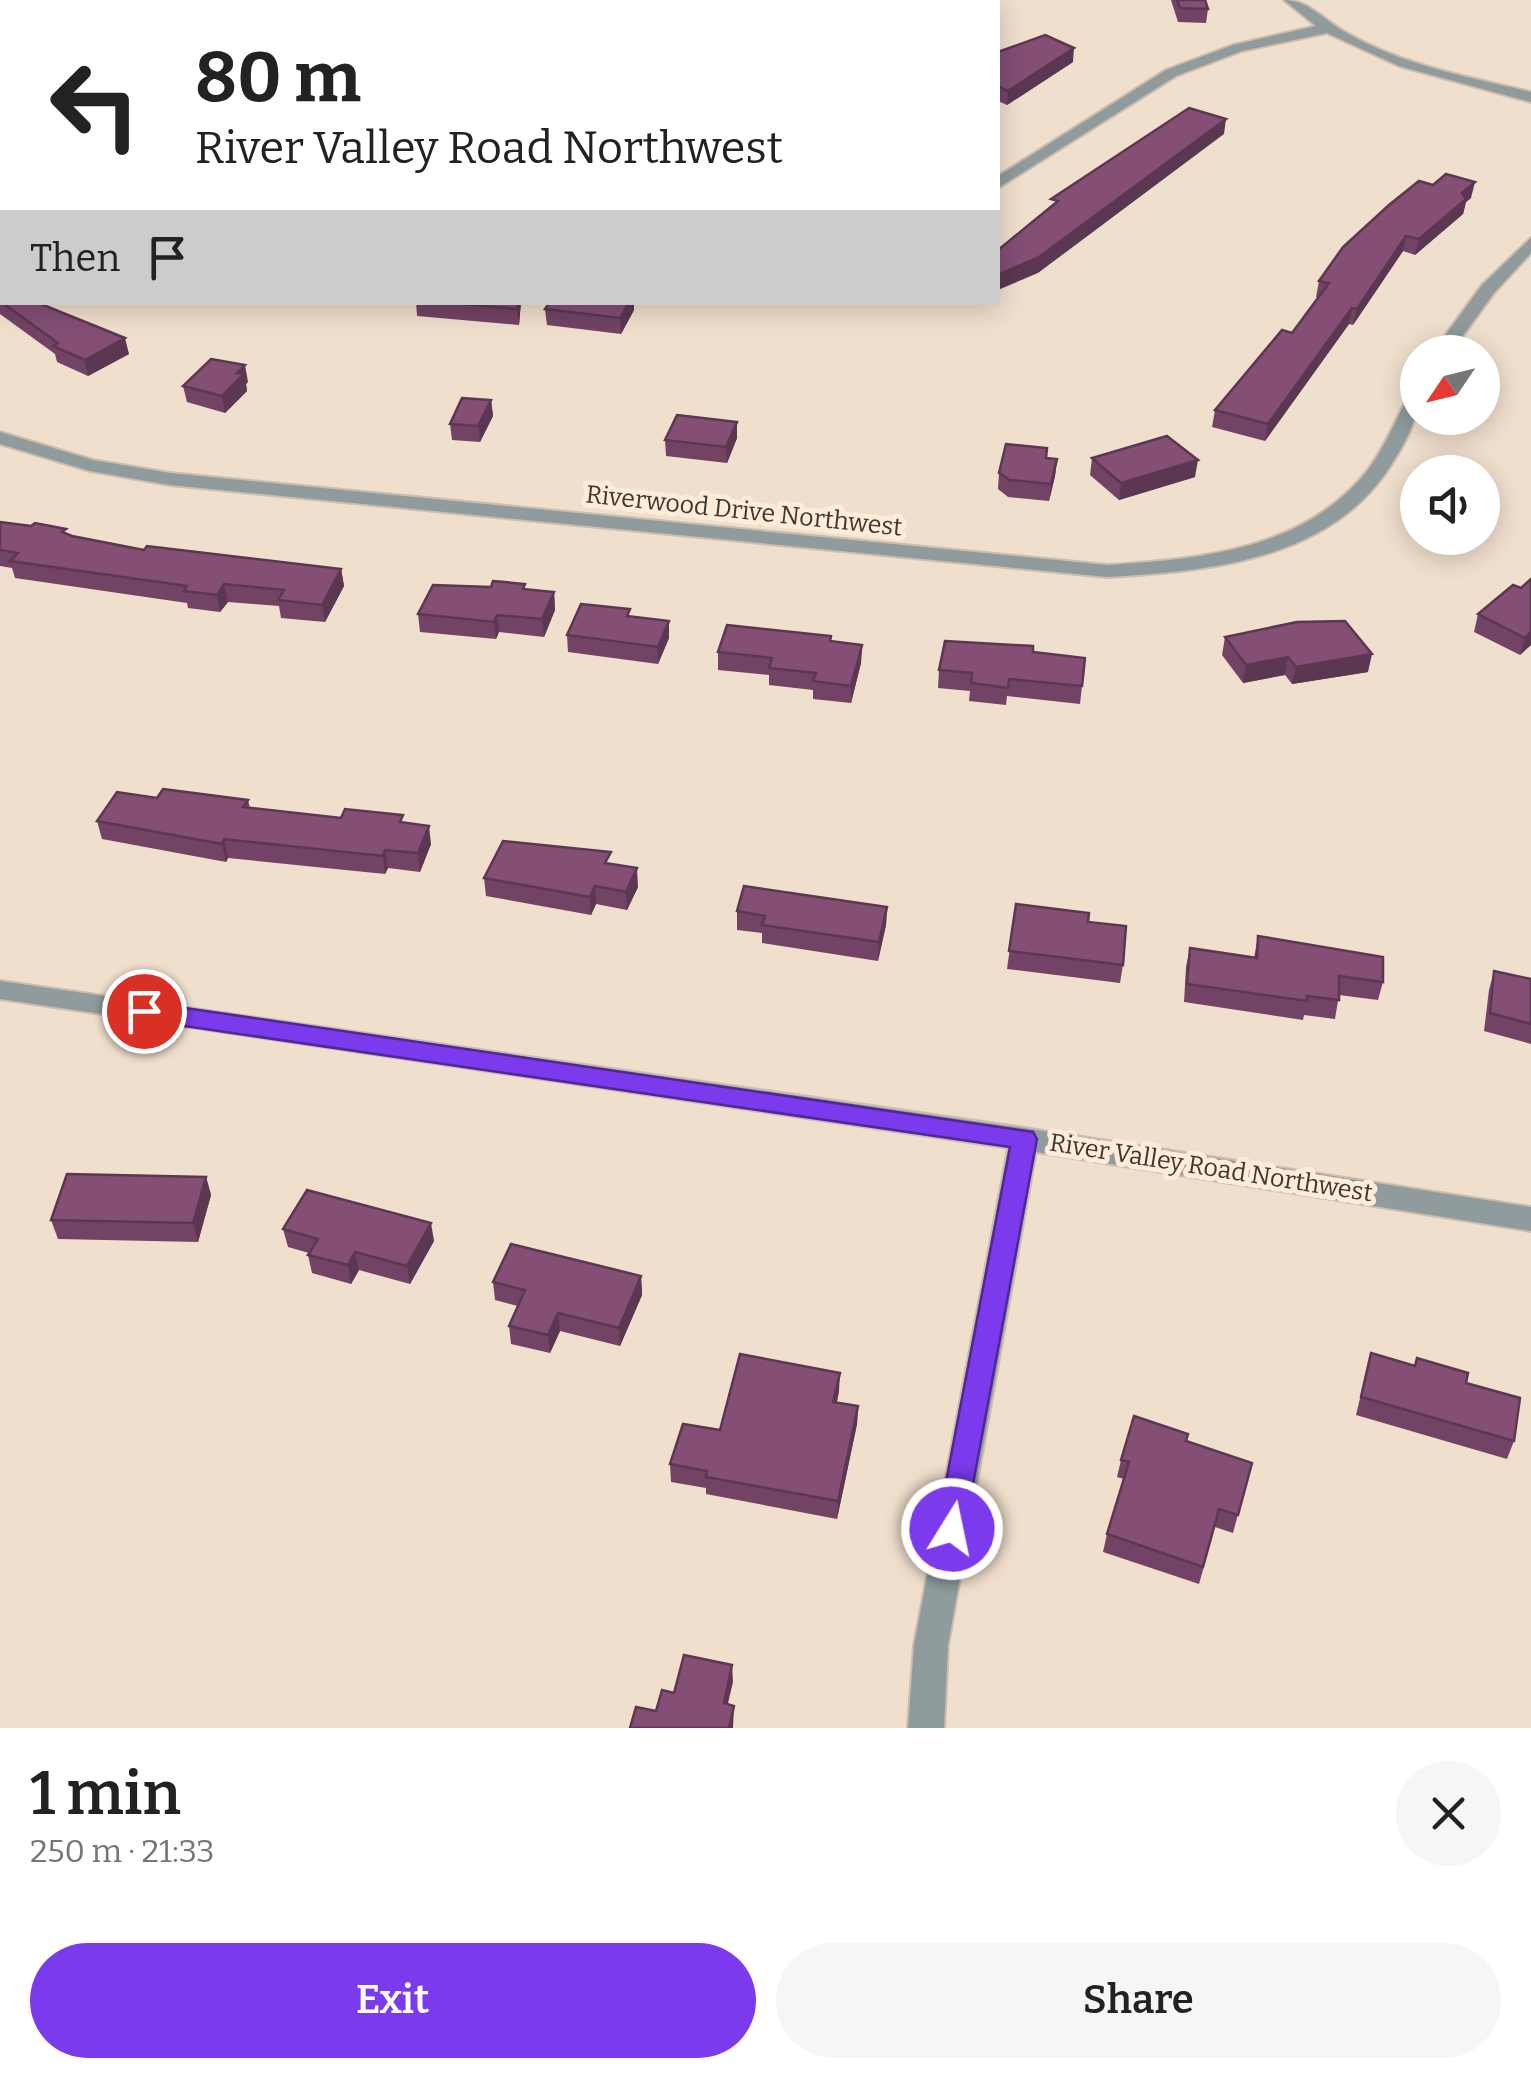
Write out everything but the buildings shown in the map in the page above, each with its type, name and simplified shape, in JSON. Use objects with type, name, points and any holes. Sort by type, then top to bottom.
[{"type":"street","points":[[1290,0],[1329,28],[1404,62],[1531,97]]},
{"type":"street","points":[[1000,182],[1172,73],[1238,48],[1329,28]]},
{"type":"street","points":[[1454,335],[1488,289],[1531,243]]},
{"type":"street","name":"Riverwood Drive Northwest","points":[[0,438],[90,465],[170,479],[640,529],[1107,571],[1221,560],[1308,530],[1352,501],[1375,475],[1400,430]]},
{"type":"street","name":"River Valley Road Northwest","points":[[0,990],[1024,1139],[1531,1218]]},
{"type":"street","points":[[926,1728],[931,1645],[1024,1139]]},
{"type":"route","points":[[144,1011],[1024,1139],[952,1529]]}]
